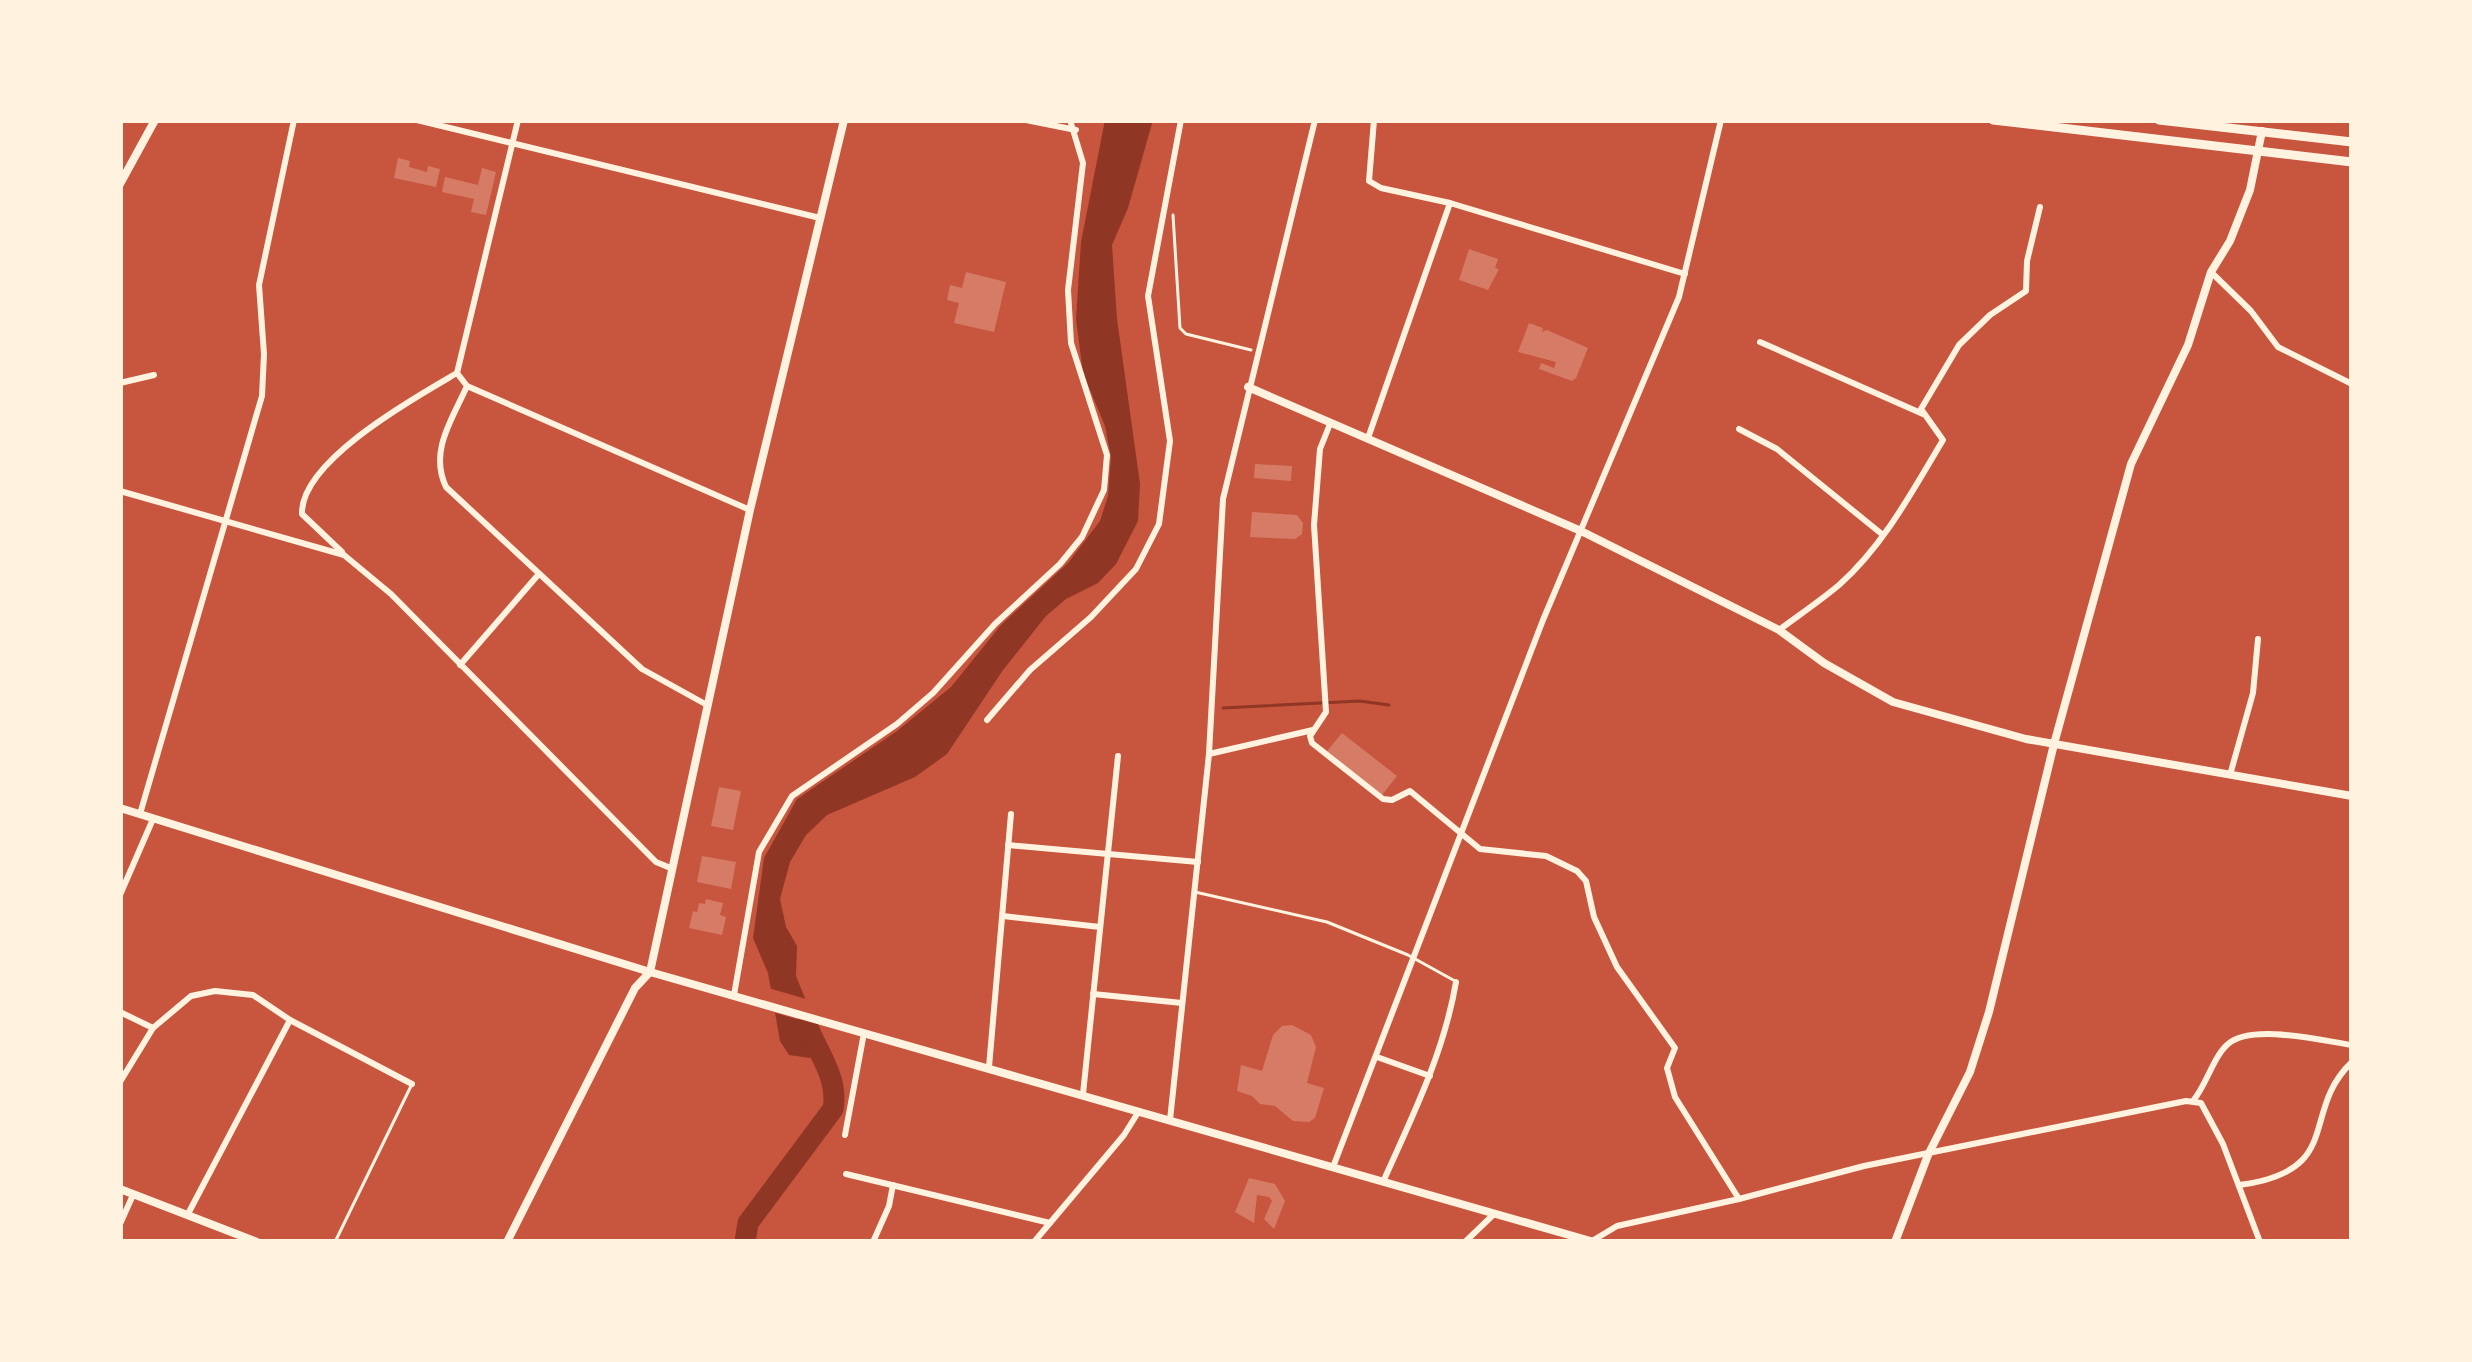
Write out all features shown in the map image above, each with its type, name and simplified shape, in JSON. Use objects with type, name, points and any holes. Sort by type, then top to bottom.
[{"type":"main road","points":[[1993,120],[2352,162]]},
{"type":"main road","points":[[2159,120],[2352,142]]},
{"type":"street","points":[[121,178],[155,120]]},
{"type":"street","points":[[140,814],[262,396],[259,285],[294,120]]},
{"type":"street","points":[[417,120],[820,218]]},
{"type":"street","points":[[518,120],[457,374],[375,422],[316,478],[302,514],[391,594],[656,862],[673,869]]},
{"type":"street","points":[[506,1242],[635,988],[650,972],[750,509],[844,120]]},
{"type":"street","points":[[730,994],[759,852],[792,796],[897,724],[933,693],[995,624],[1060,564],[1094,517],[1104,490],[1107,455],[1071,343],[1068,290],[1084,163],[1076,130],[1066,122],[1026,120]]},
{"type":"street","points":[[987,719],[1030,670],[1091,617],[1136,568],[1159,524],[1170,441],[1148,296],[1181,120]]},
{"type":"street","points":[[1170,1120],[1209,754],[1223,499],[1315,120]]},
{"type":"street","points":[[1374,120],[1367,176],[1381,188],[1450,202],[1685,274]]},
{"type":"street","points":[[1333,1167],[1581,530],[1655,357],[1685,274],[1720,120]]},
{"type":"street","points":[[1895,1242],[1928,1155],[1976,1057],[2006,954],[2054,744],[2131,464],[2198,321],[2211,272],[2230,241],[2263,131]]},
{"type":"street","points":[[1367,440],[1450,202]]},
{"type":"street","points":[[1779,630],[1840,584],[1883,535],[1943,440],[1922,409],[1959,345],[1990,315],[2026,291],[2027,262],[2040,207]]},
{"type":"street","points":[[2211,272],[2251,311],[2278,347],[2352,384]]},
{"type":"street","points":[[1760,342],[1926,415]]},
{"type":"street","points":[[457,374],[467,386],[750,509]]},
{"type":"street","points":[[120,382],[154,375]]},
{"type":"street","points":[[467,386],[439,452],[437,469],[446,487],[642,669],[707,706]]},
{"type":"street","points":[[1248,387],[1581,530],[1779,630],[1824,663],[1892,702],[2054,744],[2352,796]]},
{"type":"street","points":[[1330,424],[1320,449],[1313,525],[1326,712],[1313,730],[1312,743],[1383,799],[1392,800],[1409,791],[1460,835],[1493,853],[1557,859],[1586,881],[1594,917],[1617,967],[1676,1048],[1667,1068],[1676,1097],[1739,1199]]},
{"type":"street","points":[[1739,429],[1778,449],[1883,535]]},
{"type":"street","points":[[120,491],[344,555]]},
{"type":"street","points":[[460,665],[538,575]]},
{"type":"street","points":[[2230,775],[2253,693],[2258,639]]},
{"type":"street","points":[[1209,754],[1313,730]]},
{"type":"street","points":[[1083,1094],[1118,756]]},
{"type":"street","points":[[120,808],[650,972],[1576,1240],[1593,1242],[1617,1226],[1864,1166],[2193,1102],[2201,1103],[2212,1123],[2260,1242]]},
{"type":"street","points":[[989,1067],[1011,814]]},
{"type":"street","points":[[120,895],[153,819]]},
{"type":"street","points":[[1008,845],[1198,862]]},
{"type":"street","points":[[1002,916],[1100,927]]},
{"type":"street","points":[[1383,1182],[1430,1076],[1451,1014],[1456,982]]},
{"type":"street","points":[[120,1082],[153,1028],[179,1002],[215,991],[254,995],[290,1020],[412,1084]]},
{"type":"street","points":[[1093,994],[1182,1003]]},
{"type":"street","points":[[120,1012],[153,1028]]},
{"type":"street","points":[[189,1213],[290,1020]]},
{"type":"street","points":[[845,1135],[862,1032]]},
{"type":"street","points":[[2193,1102],[2225,1046],[2234,1039],[2263,1034],[2352,1045]]},
{"type":"street","points":[[1376,1057],[1430,1076]]},
{"type":"street","points":[[2238,1186],[2272,1180],[2304,1160],[2320,1131],[2335,1084],[2352,1061]]},
{"type":"street","points":[[1034,1242],[1139,1111]]},
{"type":"street","points":[[845,1174],[1050,1223]]},
{"type":"street","points":[[873,1242],[889,1206],[892,1185]]},
{"type":"street","points":[[120,1189],[257,1242]]},
{"type":"street","points":[[120,1224],[134,1194]]},
{"type":"street","points":[[1465,1242],[1494,1214]]},
{"type":"lane","points":[[1195,892],[1327,922],[1413,958],[1456,982]]},
{"type":"lane","points":[[334,1242],[412,1084]]},
{"type":"path","points":[[1173,197],[1180,328],[1186,334],[1257,351]]},
{"type":"shaded area","points":[[1105,120],[1153,120],[1128,208],[1112,245],[1117,319],[1140,484],[1138,521],[1116,564],[1098,583],[1066,599],[1046,616],[947,754],[915,777],[827,815],[806,835],[790,862],[780,899],[786,927],[797,946],[796,976],[822,1040],[810,1058],[789,1055],[780,1041],[768,973],[753,938],[764,858],[797,799],[897,731],[951,687],[1001,625],[1068,563],[1100,521],[1108,496],[1111,457],[1105,426],[1083,373],[1076,319],[1081,242]]},
{"type":"pier","points":[[765,987],[813,1001],[823,1027],[769,1011]]},
{"type":"building","points":[[398,158],[427,172],[428,166],[440,169],[436,187],[394,178]]},
{"type":"building","points":[[482,168],[496,172],[486,215],[471,212],[474,199],[442,192],[445,177],[478,185]]},
{"type":"building","points":[[1469,249],[1498,259],[1495,268],[1499,269],[1488,290],[1459,280]]},
{"type":"building","points":[[966,272],[1006,282],[994,332],[954,323],[959,303],[947,300],[950,285],[962,288]]},
{"type":"building","points":[[1529,323],[1588,348],[1576,378],[1572,381],[1539,369],[1541,363],[1554,368],[1556,362],[1518,352]]},
{"type":"building","points":[[1255,464],[1292,466],[1291,481],[1254,478]]},
{"type":"building","points":[[1252,512],[1297,515],[1303,523],[1302,534],[1295,539],[1250,537]]},
{"type":"building","points":[[1342,733],[1397,776],[1382,795],[1327,751]]},
{"type":"building","points":[[719,787],[741,791],[733,830],[711,826]]},
{"type":"building","points":[[702,856],[736,862],[731,889],[697,882]]},
{"type":"building","points":[[706,899],[723,903],[722,935],[689,928],[693,911]]},
{"type":"building","points":[[1292,1025],[1311,1035],[1316,1047],[1307,1083],[1324,1088],[1315,1118],[1309,1122],[1293,1121],[1275,1106],[1260,1104],[1237,1091],[1241,1065],[1262,1071],[1273,1035],[1282,1026]]},
{"type":"building","points":[[1249,1178],[1275,1184],[1285,1201],[1274,1229],[1264,1219],[1272,1201],[1269,1197],[1257,1195],[1254,1223],[1235,1212]]},
{"type":"waterway","points":[[1223,708],[1360,701],[1389,705]]},
{"type":"waterway","points":[[745,1242],[748,1223],[833,1109],[830,1077],[807,1025]]}]
